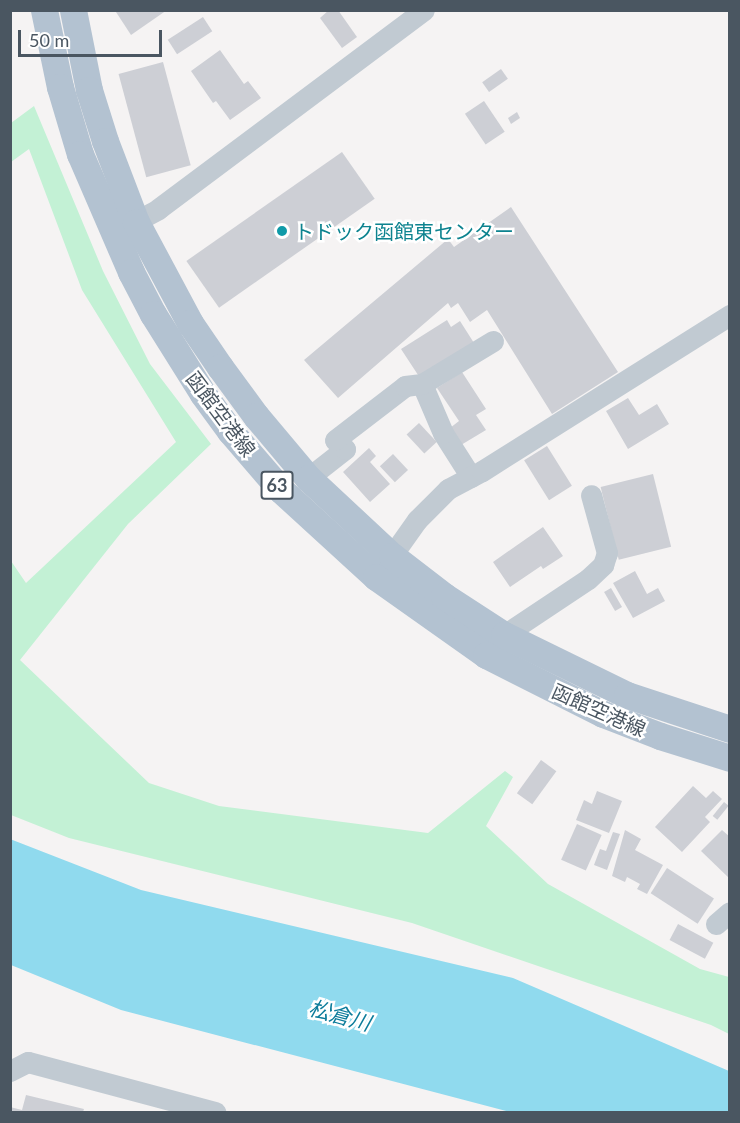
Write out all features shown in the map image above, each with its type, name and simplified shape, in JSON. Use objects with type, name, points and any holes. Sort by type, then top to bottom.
[{"type":"main road","name":"函館空港線","points":[[44,10],[60,87],[73,134],[92,188],[112,234],[153,314],[230,431],[281,490],[376,578],[486,655],[603,714],[660,736],[729,758]]},
{"type":"main road","name":"函館空港線","points":[[73,10],[89,90],[105,141],[136,222],[190,323],[256,416],[309,478],[392,556],[444,596],[504,635],[627,695],[729,729]]},
{"type":"street","points":[[112,234],[168,202],[424,10]]},
{"type":"street","points":[[376,578],[429,507],[448,489],[471,477],[729,315]]},
{"type":"street","points":[[309,478],[345,449],[335,440],[405,386],[422,384],[493,340]]},
{"type":"street","points":[[422,384],[443,433],[471,477]]},
{"type":"street","points":[[486,655],[504,635],[588,579],[603,564],[607,553],[591,495]]},
{"type":"street","points":[[10,1071],[28,1062],[215,1113]]},
{"type":"green space","points":[[34,106],[103,271],[150,364],[211,444],[128,524],[20,660],[149,783],[219,806],[428,833],[505,771],[513,777],[486,826],[548,884],[700,969],[729,977],[729,1034],[711,1025],[412,923],[69,838],[11,815],[11,561],[26,583],[176,442],[82,290],[29,149],[11,162],[11,123]]},
{"type":"water","name":"松倉川","points":[[10,839],[141,890],[513,978],[729,1071],[729,1112],[510,1112],[121,1010],[11,965]]},
{"type":"building","points":[[119,10],[167,10],[131,35],[116,12]]},
{"type":"building","points":[[329,10],[338,10],[357,37],[342,48],[320,18]]},
{"type":"building","points":[[203,17],[212,31],[177,54],[168,40]]},
{"type":"building","points":[[220,50],[244,84],[248,81],[261,98],[230,120],[216,101],[213,103],[191,71]]},
{"type":"building","points":[[163,62],[191,165],[146,177],[119,74]]},
{"type":"building","points":[[501,69],[508,79],[489,92],[482,82]]},
{"type":"building","points":[[484,101],[505,132],[486,145],[465,114]]},
{"type":"building","points":[[517,112],[520,118],[511,124],[508,118]]},
{"type":"building","name":"トドック函館東センター","points":[[342,152],[375,199],[219,308],[186,261]]},
{"type":"building","points":[[511,207],[618,372],[552,414],[487,310],[470,322],[458,303],[451,308],[448,303],[338,398],[304,360],[448,239],[454,247]]},
{"type":"building","points":[[447,320],[451,327],[460,321],[474,343],[420,378],[401,349]]},
{"type":"building","points":[[462,372],[486,409],[476,415],[486,430],[461,445],[450,428],[459,421],[437,388]]},
{"type":"building","points":[[628,398],[639,415],[657,404],[669,424],[628,449],[606,411]]},
{"type":"building","points":[[419,423],[437,442],[424,454],[407,435]]},
{"type":"building","points":[[547,446],[572,486],[549,500],[524,460]]},
{"type":"building","points":[[369,448],[376,456],[370,462],[390,484],[370,502],[343,472]]},
{"type":"building","points":[[393,454],[408,470],[395,482],[380,466]]},
{"type":"building","points":[[653,474],[671,547],[619,560],[601,487]]},
{"type":"building","points":[[543,527],[563,556],[543,569],[541,566],[510,587],[493,562]]},
{"type":"building","points":[[635,571],[647,594],[658,588],[665,601],[633,618],[613,583]]},
{"type":"building","points":[[611,588],[622,607],[615,611],[604,592]]},
{"type":"building","points":[[541,760],[556,771],[532,804],[517,793]]},
{"type":"building","points":[[693,786],[706,798],[713,791],[722,799],[705,817],[710,822],[682,852],[655,827]]},
{"type":"building","points":[[597,791],[622,801],[609,833],[576,820],[584,800],[592,804]]},
{"type":"building","points":[[724,802],[729,806],[717,820],[713,816]]},
{"type":"building","points":[[577,824],[602,835],[586,871],[561,860]]},
{"type":"building","points":[[625,830],[641,839],[635,850],[663,865],[647,894],[637,889],[640,884],[627,877],[625,882],[612,876]]},
{"type":"building","points":[[722,830],[730,837],[730,879],[701,851]]},
{"type":"building","points":[[613,832],[620,834],[607,870],[594,865],[600,849],[606,851]]},
{"type":"building","points":[[667,868],[714,898],[698,924],[651,893]]},
{"type":"building","points":[[678,924],[713,943],[705,959],[670,940]]},
{"type":"building","points":[[26,1095],[84,1109],[83,1112],[10,1112],[10,1107],[22,1110]]},
{"type":"place","name":"トドック函館東センター","points":[[282,231]]}]
